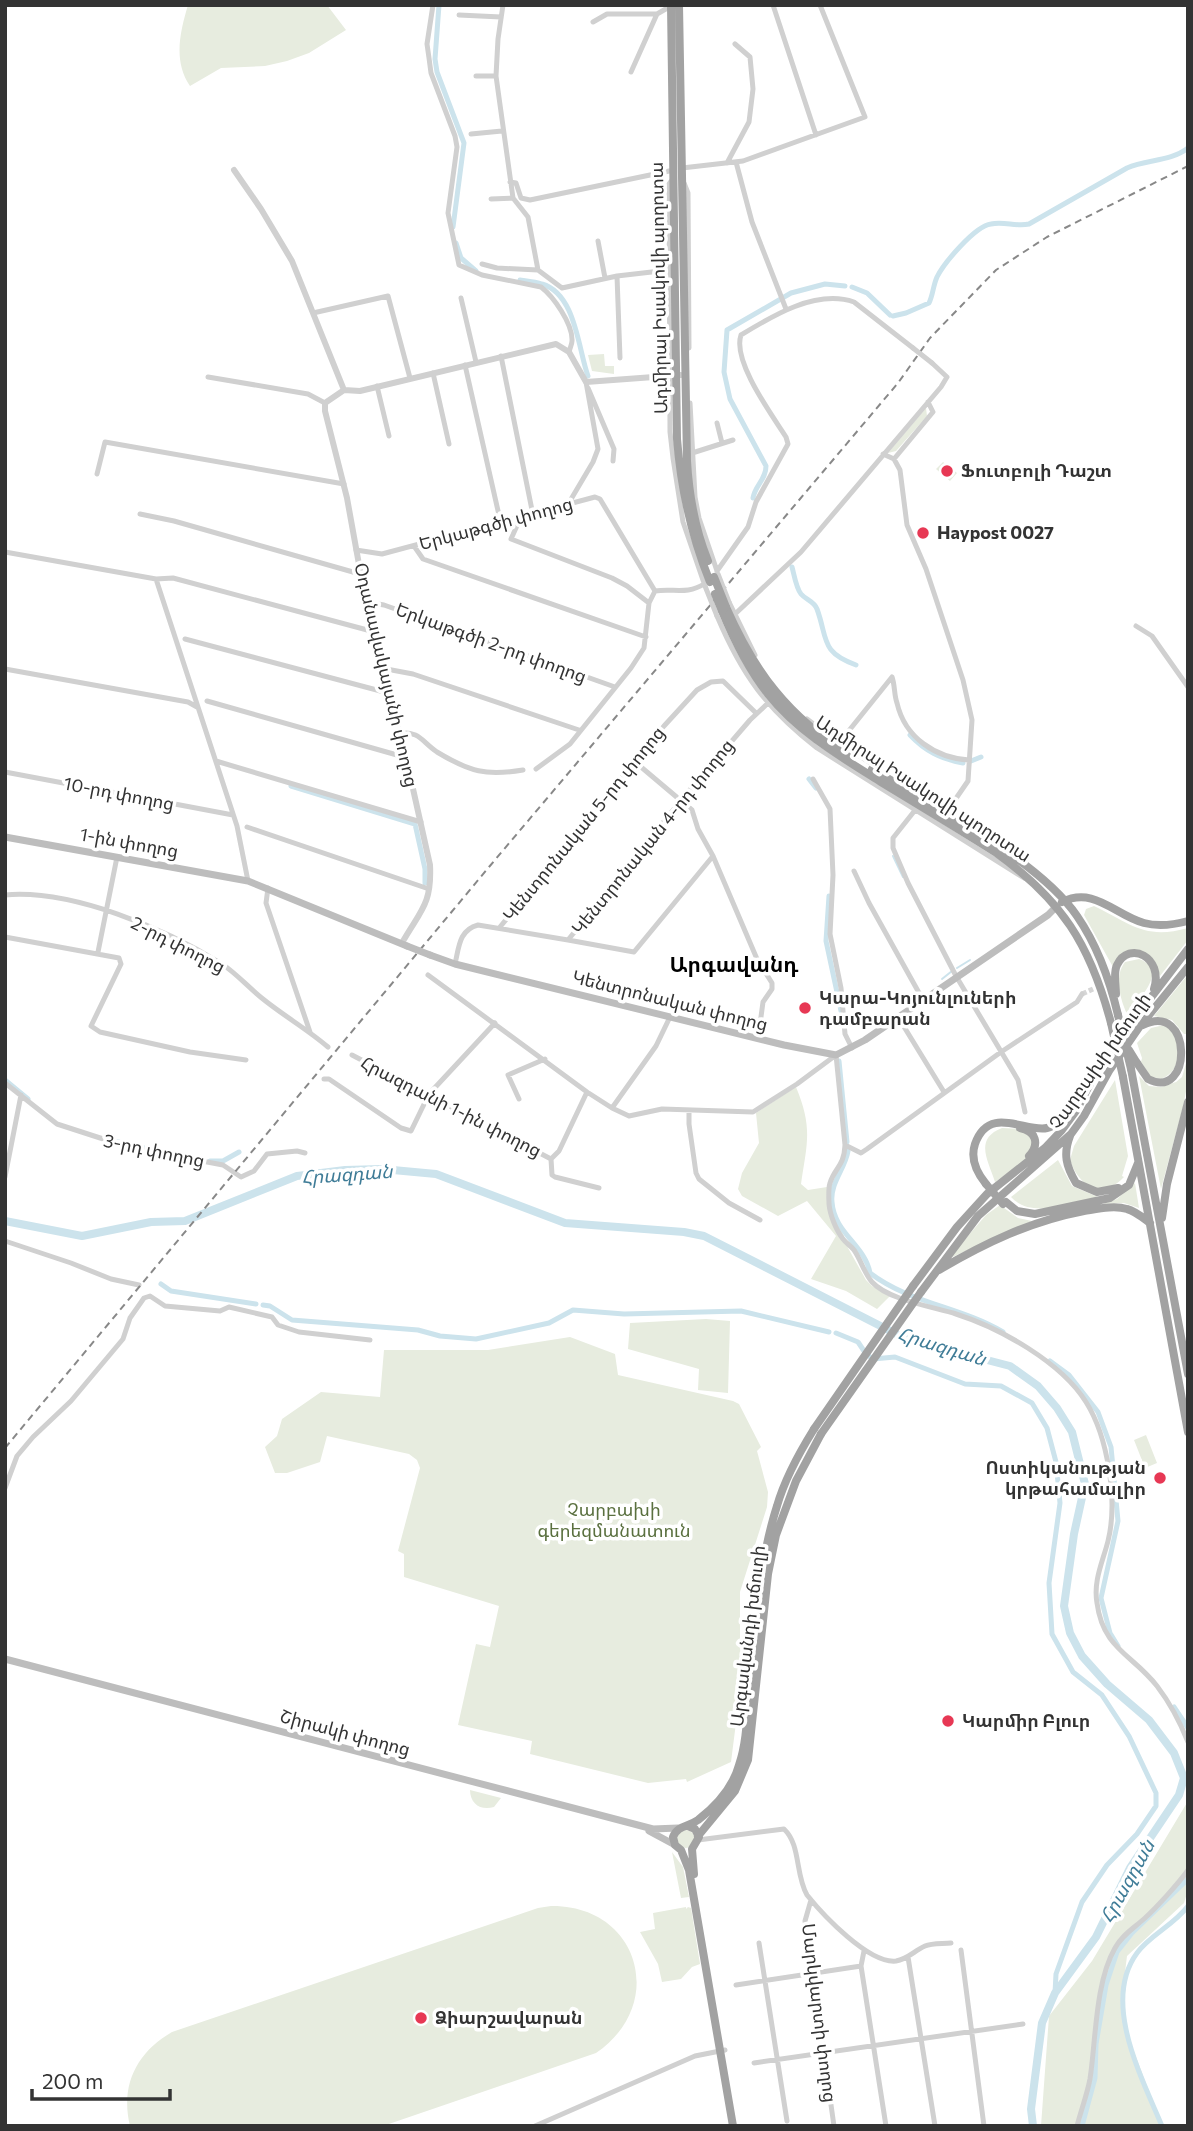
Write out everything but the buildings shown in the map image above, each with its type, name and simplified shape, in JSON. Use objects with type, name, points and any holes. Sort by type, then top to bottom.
[{"type":"highway","name":"Ադմիրալ Իսակովի պողոտա","points":[[674,6],[679,375],[677,439],[683,495],[698,550],[745,660],[769,696],[819,746],[995,852],[1078,917],[1094,947],[1134,1065]]},
{"type":"highway","name":"Ադմիրալ Իսակովի պողոտա","points":[[679,375],[689,454],[689,493],[711,579]]},
{"type":"highway","name":"Ադմիրալ Իսակովի պողոտա","points":[[724,609],[750,657],[774,692],[803,722],[823,738],[995,845],[1054,890],[1084,946],[1111,1023],[1188,1432]]},
{"type":"highway","points":[[1061,903],[1077,897],[1095,898],[1134,919],[1153,925],[1188,921]]},
{"type":"highway","name":"Չարբախի խճուղի","points":[[917,1289],[971,1210],[1054,1139],[1076,1111],[1101,1063],[1188,949]]},
{"type":"highway","points":[[1118,1013],[1116,970],[1119,962],[1126,956],[1138,954],[1152,962],[1156,973],[1154,992],[1162,998]]},
{"type":"highway","name":"Չարբախի խճուղի","points":[[917,1289],[935,1273],[978,1216],[1071,1135],[1109,1071],[1140,1026],[1188,967]]},
{"type":"highway","points":[[1134,1065],[1148,1079],[1166,1082],[1177,1077],[1184,1059],[1183,1038],[1170,1022],[1153,1021],[1140,1026]]},
{"type":"highway","points":[[1134,1065],[1188,1374]]},
{"type":"highway","points":[[1161,1225],[1167,1184],[1188,1102]]},
{"type":"highway","points":[[1047,1219],[1018,1215],[1005,1203],[977,1171],[973,1157],[975,1144],[985,1129],[997,1123],[1046,1128],[1076,1111]]},
{"type":"highway","points":[[988,1183],[981,1172],[977,1155],[980,1141],[992,1129],[1003,1126],[1024,1128],[1034,1135],[1034,1151],[1021,1167]]},
{"type":"highway","points":[[1071,1135],[1065,1159],[1076,1183],[1091,1191],[1103,1192],[1119,1188],[1129,1176],[1137,1159]]},
{"type":"highway","points":[[1005,1203],[1017,1211],[1035,1214],[1110,1198],[1129,1185],[1137,1159]]},
{"type":"highway","points":[[935,1273],[982,1247],[1047,1219],[1122,1207],[1150,1223]]},
{"type":"highway","points":[[818,1431],[917,1289]]},
{"type":"highway","name":"Արգավանդի խճուղի","points":[[683,1827],[719,1800],[739,1768],[768,1539],[785,1485],[818,1431]]},
{"type":"highway","name":"Արգավանդի խճուղի","points":[[698,1838],[735,1791],[748,1760],[768,1574],[776,1535],[818,1431]]},
{"type":"highway","points":[[723,2051],[689,1870],[673,1837],[683,1827],[695,1829],[698,1838],[692,1849],[694,1869],[735,2126]]},
{"type":"highway","points":[[678,1848],[692,1849]]},
{"type":"main road","name":"1-ին փողոց","points":[[5,837],[248,881]]},
{"type":"main road","name":"Կենտրոնական փողոց","points":[[248,881],[455,964],[836,1055]]},
{"type":"main road","points":[[836,1055],[852,1048],[898,1017],[1048,915],[1061,903]]},
{"type":"main road","name":"Շիրակի փողոց","points":[[5,1660],[653,1829],[683,1827]]},
{"type":"main road","name":"Շիրակի փողոց","points":[[5,1660],[652,1832],[678,1848]]},
{"type":"street","points":[[432,5],[426,44],[431,73],[456,136],[457,147],[447,214],[455,256],[459,265],[471,272],[541,287],[548,292],[566,321],[572,340],[569,352]]},
{"type":"street","points":[[503,5],[496,76],[502,131],[513,198],[528,217],[538,270]]},
{"type":"street","points":[[773,5],[816,135]]},
{"type":"street","points":[[510,182],[516,183],[521,198],[530,200],[736,162],[865,117],[820,5]]},
{"type":"street","points":[[593,22],[607,14],[657,13],[674,6]]},
{"type":"street","points":[[631,72],[657,13]]},
{"type":"street","points":[[459,15],[501,17]]},
{"type":"street","points":[[727,163],[748,122],[753,89],[750,57],[735,44]]},
{"type":"street","points":[[476,76],[496,76]]},
{"type":"street","points":[[471,134],[502,131]]},
{"type":"street","points":[[736,162],[752,222],[786,309]]},
{"type":"street","points":[[234,170],[292,261],[344,390]]},
{"type":"street","points":[[677,173],[669,184],[669,271],[679,375]]},
{"type":"street","points":[[677,173],[688,193],[679,375]]},
{"type":"street","points":[[491,199],[513,198]]},
{"type":"street","points":[[598,241],[605,278]]},
{"type":"street","points":[[482,264],[497,268],[538,270],[562,288],[617,276],[669,271]]},
{"type":"street","points":[[617,276],[620,358]]},
{"type":"street","points":[[313,313],[388,296],[410,379]]},
{"type":"street","points":[[461,298],[476,362]]},
{"type":"street","points":[[536,769],[563,750],[644,648],[649,603],[655,591],[664,589],[683,593],[711,579],[748,527],[756,502],[788,444],[746,371],[739,340],[744,333],[786,309],[843,298],[854,302],[947,377],[801,552],[734,615]]},
{"type":"street","points":[[208,377],[308,394],[325,403],[344,390],[360,391],[556,344],[569,352],[586,382],[614,449],[612,461]]},
{"type":"street","points":[[501,356],[533,515]]},
{"type":"street","points":[[465,365],[501,524]]},
{"type":"street","points":[[433,373],[449,444]]},
{"type":"street","points":[[586,382],[679,375]]},
{"type":"street","points":[[567,506],[598,449],[586,382]]},
{"type":"street","points":[[377,386],[389,436]]},
{"type":"street","points":[[894,459],[933,412],[928,402]]},
{"type":"street","name":"Օդանավակայանի փողոց","points":[[325,403],[344,484],[371,631],[405,753],[430,865],[426,904],[405,944]]},
{"type":"street","points":[[717,423],[722,443]]},
{"type":"street","points":[[689,454],[733,440]]},
{"type":"street","points":[[97,474],[105,442],[344,484]]},
{"type":"street","points":[[883,454],[894,459],[900,470],[907,525],[926,569],[972,720],[968,781],[948,810]]},
{"type":"street","name":"Երկաթգծի փողոց","points":[[356,550],[382,554],[595,497],[600,499],[655,591]]},
{"type":"street","points":[[140,514],[360,573]]},
{"type":"street","points":[[520,519],[511,539],[612,578],[649,603]]},
{"type":"street","points":[[414,546],[422,559],[646,637]]},
{"type":"street","points":[[5,552],[156,579],[173,578],[371,631]]},
{"type":"street","points":[[156,579],[233,815],[248,881]]},
{"type":"street","name":"Երկաթգծի 2-րդ փողոց","points":[[366,602],[384,605],[615,687]]},
{"type":"street","points":[[724,609],[734,615],[758,662],[774,684],[807,719],[882,773],[1006,846],[1047,879],[1054,890]]},
{"type":"street","points":[[724,609],[740,666],[767,704],[793,730],[1034,883]]},
{"type":"street","points":[[1136,626],[1152,636],[1188,687]]},
{"type":"street","points":[[185,639],[388,694]]},
{"type":"street","points":[[381,668],[413,674],[579,730]]},
{"type":"street","points":[[5,669],[188,702],[197,707]]},
{"type":"street","points":[[839,743],[892,677],[897,704],[903,721],[912,734],[942,755],[969,760]]},
{"type":"street","name":"Կենտրոնական 5-րդ փողոց","points":[[455,964],[461,938],[466,930],[478,925],[500,927],[634,761],[697,690],[711,682],[723,681],[755,713]]},
{"type":"street","points":[[207,701],[397,755],[405,753]]},
{"type":"street","name":"Կենտրոնական 4-րդ փողոց","points":[[500,927],[568,940],[682,799],[755,713],[767,704]]},
{"type":"street","points":[[399,733],[415,734],[435,750],[475,770],[496,775],[523,771]]},
{"type":"street","points":[[216,761],[421,822]]},
{"type":"street","points":[[634,761],[692,810],[757,959],[772,984],[772,989],[762,1002],[758,1038]]},
{"type":"street","name":"10-րդ փողոց","points":[[5,772],[233,815]]},
{"type":"street","points":[[813,779],[824,794],[830,809],[833,875],[830,934],[841,988],[845,1034],[852,1048]]},
{"type":"street","points":[[916,809],[893,838],[892,848],[957,976],[1018,1080],[1025,1112]]},
{"type":"street","points":[[247,827],[429,889]]},
{"type":"street","points":[[568,940],[634,952],[713,856]]},
{"type":"street","points":[[98,952],[117,857]]},
{"type":"street","points":[[854,871],[923,999]]},
{"type":"street","points":[[268,888],[266,903],[310,1032]]},
{"type":"street","name":"2-րդ փողոց","points":[[5,895],[43,896],[108,910],[163,934],[223,965],[328,1047]]},
{"type":"street","points":[[5,937],[119,958],[122,961],[90,1026],[100,1032],[135,1041],[246,1060]]},
{"type":"street","points":[[428,975],[587,1092],[629,1115],[662,1109],[753,1112],[836,1055]]},
{"type":"street","points":[[845,1145],[861,1153],[1001,1052],[1077,1002],[1082,994]]},
{"type":"street","points":[[612,1108],[656,1046],[670,1017]]},
{"type":"street","points":[[898,1017],[944,1092]]},
{"type":"street","points":[[324,1079],[328,1079],[401,1128],[411,1131],[429,1094],[495,1023]]},
{"type":"street","name":"Հրազդանի 1-ին փողոց","points":[[352,1055],[551,1159]]},
{"type":"street","points":[[836,1055],[845,1145],[845,1159],[830,1183],[830,1208],[838,1232],[853,1248],[873,1283],[894,1295],[972,1320],[1004,1335],[1060,1373],[1084,1399],[1105,1444],[1111,1498],[1108,1542],[1095,1587],[1102,1622],[1112,1644],[1157,1686],[1180,1721],[1188,1742]]},
{"type":"street","points":[[519,1100],[508,1076],[545,1059]]},
{"type":"street","name":"3-րդ փողոց","points":[[5,1083],[57,1124],[128,1147],[223,1165],[241,1177],[254,1171],[267,1154],[297,1151],[305,1153]]},
{"type":"street","points":[[587,1092],[559,1151],[551,1159],[550,1171],[555,1177],[599,1188]]},
{"type":"street","points":[[5,1177],[22,1095]]},
{"type":"street","points":[[689,1111],[699,1178],[729,1203],[760,1220]]},
{"type":"street","points":[[5,1241],[71,1262],[111,1279],[139,1285]]},
{"type":"street","points":[[5,1488],[18,1455],[71,1401],[123,1339],[130,1318],[144,1298],[150,1296],[165,1306],[220,1311],[229,1307],[272,1317],[278,1325],[299,1332],[370,1340]]},
{"type":"street","points":[[698,1838],[784,1829],[793,1841],[802,1886],[811,1900],[863,1951],[877,1958],[891,1961],[908,1957],[925,1946],[951,1943]]},
{"type":"street","points":[[1077,2126],[1090,2082],[1092,2041],[1100,1994],[1115,1949],[1129,1930],[1146,1917],[1188,1870]]},
{"type":"street","name":"Մարկվարտի փողոց","points":[[811,1900],[805,1921],[834,2126]]},
{"type":"street","points":[[759,1943],[787,2121]]},
{"type":"street","points":[[961,1950],[984,2126]]},
{"type":"street","points":[[863,1951],[861,1966],[886,2126]]},
{"type":"street","points":[[908,1957],[935,2126]]},
{"type":"street","points":[[736,1985],[861,1966]]},
{"type":"street","points":[[754,2063],[1023,2024]]},
{"type":"street","points":[[535,2126],[695,2056],[723,2051]]},
{"type":"green space","points":[[188,5],[327,5],[346,30],[309,53],[287,61],[265,66],[221,68],[190,86],[181,67],[180,57],[181,36]]},
{"type":"green space","points":[[604,354],[605,366],[614,366],[614,374],[592,371],[588,355]]},
{"type":"green space","points":[[926,408],[927,416],[896,451],[888,453]]},
{"type":"green space","name":"Ֆուտբոլի Դաշտ","points":[[943,462],[957,473],[950,481],[936,469]]},
{"type":"green space","points":[[1094,906],[1149,931],[1188,928],[1188,940],[1160,976],[1153,959],[1136,952],[1113,967],[1084,915],[1086,909]]},
{"type":"green space","points":[[1139,959],[1148,964],[1152,970],[1152,978],[1127,1014],[1120,995],[1120,974],[1125,962]]},
{"type":"green space","points":[[1186,977],[1187,1034],[1184,1034],[1172,1020],[1154,1016]]},
{"type":"green space","points":[[1164,1025],[1175,1037],[1179,1053],[1174,1068],[1169,1075],[1161,1079],[1151,1077],[1141,1062],[1137,1043],[1151,1028]]},
{"type":"green space","points":[[1187,1060],[1187,1086],[1183,1107],[1161,1189],[1139,1076],[1149,1086],[1161,1087],[1176,1082],[1182,1077]]},
{"type":"green space","points":[[1115,1080],[1128,1156],[1122,1176],[1124,1177],[1107,1188],[1099,1189],[1079,1177],[1070,1160],[1074,1146]]},
{"type":"green space","points":[[796,1087],[807,1125],[807,1146],[801,1184],[808,1190],[827,1187],[848,1248],[866,1280],[890,1296],[877,1309],[846,1291],[811,1279],[836,1236],[807,1201],[778,1216],[742,1196],[738,1189],[742,1173],[759,1143],[756,1113]]},
{"type":"green space","points":[[1002,1128],[1023,1129],[1034,1142],[1026,1160],[995,1182],[985,1145],[993,1133]]},
{"type":"green space","points":[[1058,1160],[1072,1186],[1098,1197],[1041,1208],[1020,1204],[1011,1197]]},
{"type":"green space","points":[[1135,1183],[1139,1208],[1124,1203],[1103,1204],[1117,1199]]},
{"type":"green space","points":[[1000,1205],[1018,1218],[1032,1221],[948,1259],[986,1215]]},
{"type":"green space","points":[[706,1319],[730,1321],[728,1393],[698,1390],[699,1369],[628,1349],[630,1323]]},
{"type":"green space","name":"Չարբախի գերեզմանատուն","points":[[570,1337],[615,1354],[618,1375],[739,1404],[761,1447],[757,1451],[768,1492],[767,1507],[740,1592],[740,1646],[745,1652],[731,1762],[687,1782],[686,1779],[648,1783],[530,1754],[532,1741],[458,1725],[476,1644],[490,1647],[499,1606],[404,1577],[404,1554],[398,1551],[420,1468],[417,1460],[409,1454],[327,1436],[320,1462],[287,1473],[275,1473],[265,1447],[277,1436],[282,1419],[321,1392],[380,1397],[384,1350],[488,1350]]},
{"type":"green space","points":[[1146,1435],[1157,1463],[1145,1468],[1134,1440]]},
{"type":"green space","points":[[470,1790],[501,1798],[494,1807],[481,1807],[474,1803]]},
{"type":"green space","points":[[1188,1801],[1188,1890],[1184,1903],[1127,1956],[1122,1996],[1130,2041],[1162,2126],[1041,2126],[1049,2016],[1092,1961]]},
{"type":"green space","points":[[686,1830],[692,1833],[695,1839],[692,1845],[686,1848],[680,1845],[677,1839],[680,1833]]},
{"type":"green space","points":[[672,1852],[683,1867],[689,1897],[681,1898]]},
{"type":"green space","name":"Ձիարշավարան","points":[[551,1906],[581,1910],[605,1922],[623,1939],[634,1961],[637,1985],[632,2009],[618,2033],[596,2053],[383,2126],[130,2126],[127,2097],[134,2071],[149,2049],[172,2032],[538,1908]]},
{"type":"green space","points":[[691,1908],[700,1964],[692,1967],[681,1979],[662,1982],[658,1964],[640,1932],[655,1929],[653,1913]]},
{"type":"waterway","points":[[439,5],[435,59],[437,72],[464,143],[453,227]]},
{"type":"waterway","points":[[893,316],[929,303],[937,277],[946,263],[984,226],[996,223],[1029,224],[1127,168],[1174,156],[1188,148]]},
{"type":"waterway","points":[[456,243],[461,258],[476,271]]},
{"type":"waterway","points":[[520,280],[542,284],[562,299],[574,324],[588,376]]},
{"type":"waterway","points":[[753,498],[766,466],[730,399],[724,372],[727,330],[791,293],[825,284],[845,286]]},
{"type":"waterway","points":[[852,287],[867,293],[890,315]]},
{"type":"waterway","points":[[792,567],[799,591],[817,609],[827,643],[836,655],[856,665]]},
{"type":"waterway","points":[[910,735],[934,754],[963,763]]},
{"type":"waterway","points":[[971,761],[981,757]]},
{"type":"waterway","points":[[809,779],[816,788]]},
{"type":"waterway","points":[[291,786],[415,824],[425,869],[425,883]]},
{"type":"waterway","points":[[893,856],[903,877]]},
{"type":"waterway","points":[[829,896],[826,941],[841,1011]]},
{"type":"waterway","points":[[957,968],[970,960]]},
{"type":"waterway","points":[[942,979],[952,971]]},
{"type":"waterway","points":[[839,1061],[847,1142]]},
{"type":"waterway","points":[[5,1080],[28,1099]]},
{"type":"waterway","points":[[114,1141],[152,1150]]},
{"type":"waterway","points":[[848,1151],[835,1182],[832,1202],[838,1222],[862,1254],[870,1273],[901,1291],[970,1316],[1003,1332]]},
{"type":"waterway","points":[[210,1161],[223,1161],[239,1152]]},
{"type":"waterway","name":"Հրազդան","points":[[5,1221],[82,1236],[151,1222],[185,1221],[297,1176],[382,1169],[436,1174],[565,1223],[684,1232],[704,1236],[906,1339],[1010,1366],[1038,1386],[1057,1408],[1072,1432],[1085,1484],[1074,1534],[1064,1606],[1070,1633],[1082,1656],[1107,1684],[1149,1720],[1174,1753],[1184,1778],[1179,1795],[1130,1868],[1096,1937],[1055,1993],[1042,2023],[1031,2109],[1033,2126]]},
{"type":"waterway","points":[[161,1284],[171,1291],[256,1304]]},
{"type":"waterway","points":[[263,1305],[270,1306],[292,1320],[418,1330],[440,1336],[476,1339],[549,1323],[573,1310],[624,1314],[741,1311],[829,1332]]},
{"type":"waterway","points":[[836,1333],[858,1342],[873,1359],[895,1357],[965,1384],[1001,1386],[1032,1403],[1047,1428],[1056,1462],[1060,1503],[1049,1583],[1052,1634],[1073,1672],[1102,1695],[1129,1736],[1156,1793],[1156,1806],[1137,1834],[1107,1865],[1082,1902],[1056,1974],[1055,1993]]},
{"type":"waterway","points":[[1050,1361],[1069,1375],[1098,1412],[1111,1447],[1118,1521],[1101,1598],[1110,1633],[1118,1646]]},
{"type":"waterway","points":[[1174,1707],[1188,1728]]},
{"type":"waterway","points":[[1082,2126],[1095,2078],[1096,2044],[1106,1985],[1117,1952],[1132,1933],[1188,1879]]},
{"type":"waterway","points":[[1162,2126],[1128,2040],[1123,1994],[1127,1973],[1137,1953],[1188,1906]]},
{"type":"tunnel","points":[[1082,994],[1093,989]]},
{"type":"railway","points":[[5,1448],[489,867],[898,383],[930,338],[996,270],[1047,237],[1188,166]]},
{"type":"place","name":"Ֆուտբոլի Դաշտ","points":[[947,471]]},
{"type":"place","name":"Haypost 0027","points":[[923,533]]},
{"type":"place","name":"Կարա-Կոյունլուների դամբարան","points":[[805,1008]]},
{"type":"place","name":"Ոստիկանության կրթահամալիր","points":[[1160,1478]]},
{"type":"place","name":"Կարմիր Բլուր","points":[[948,1721]]},
{"type":"place","name":"Ձիարշավարան","points":[[421,2018]]},
{"type":"district","name":"Արգավանդ","points":[[734,965]]}]
